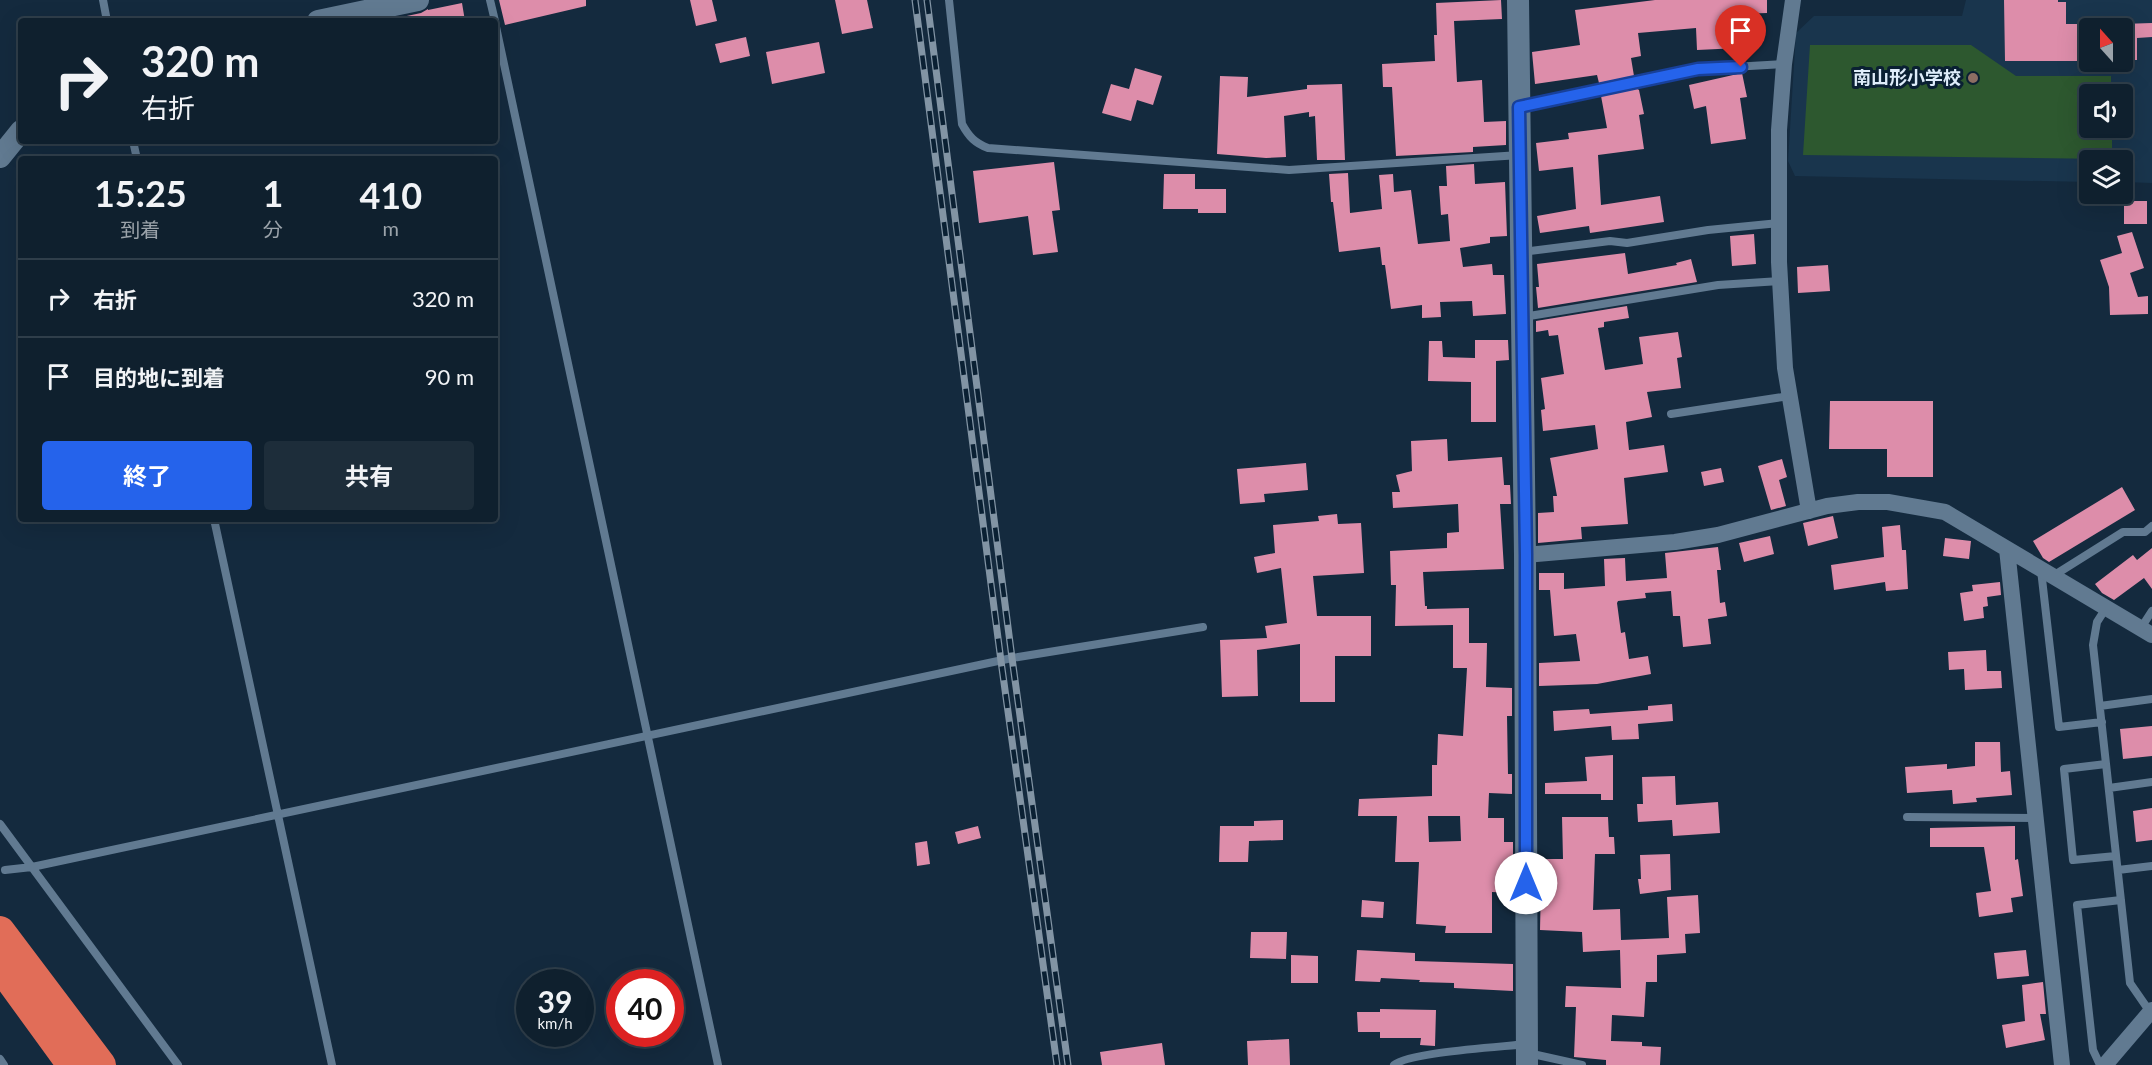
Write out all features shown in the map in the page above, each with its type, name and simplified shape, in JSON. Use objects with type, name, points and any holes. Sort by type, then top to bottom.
[{"type":"highway","points":[[0,931],[101,1065]]},
{"type":"highway","points":[[0,966],[72,1065]]},
{"type":"street","points":[[332,18],[418,0]]},
{"type":"street","points":[[1518,0],[1526,555],[1527,1054]]},
{"type":"street","points":[[1793,0],[1784,64],[1779,130],[1780,281],[1785,368],[1809,511]]},
{"type":"street","points":[[0,157],[18,135]]},
{"type":"street","points":[[1526,555],[1675,542],[1707,537],[1809,511],[1858,502],[1888,502],[1945,512],[2146,632]]},
{"type":"street","points":[[2007,549],[2062,1065]]},
{"type":"street","points":[[2105,1065],[2151,1011]]},
{"type":"lane","points":[[103,0],[106,18]]},
{"type":"lane","points":[[490,0],[494,18]]},
{"type":"lane","points":[[949,0],[962,124],[968,136],[976,143],[988,148],[1289,170],[1520,155]]},
{"type":"lane","points":[[498,35],[718,1065]]},
{"type":"lane","points":[[1519,107],[1698,69],[1784,64]]},
{"type":"lane","points":[[1522,252],[1610,241],[1627,243],[1708,230],[1779,223]]},
{"type":"lane","points":[[1523,317],[1718,285],[1780,281]]},
{"type":"lane","points":[[1671,414],[1789,396]]},
{"type":"lane","points":[[215,522],[332,1065]]},
{"type":"lane","points":[[2102,722],[2059,727],[2047,573],[2123,532],[2145,532],[2152,526]]},
{"type":"lane","points":[[2106,608],[2097,622],[2093,645],[2130,983],[2151,1011]]},
{"type":"lane","points":[[2146,632],[2152,611]]},
{"type":"lane","points":[[5,870],[32,867],[1012,658],[1203,627]]},
{"type":"lane","points":[[2100,706],[2152,699]]},
{"type":"lane","points":[[2106,764],[2064,769],[2073,860],[2116,856]]},
{"type":"lane","points":[[2109,788],[2152,782]]},
{"type":"lane","points":[[1907,817],[2036,818]]},
{"type":"lane","points":[[0,824],[178,1065]]},
{"type":"lane","points":[[2118,870],[2152,866]]},
{"type":"lane","points":[[2100,1065],[2093,1050],[2077,904],[2121,900]]},
{"type":"lane","points":[[1394,1065],[1399,1061],[1422,1056],[1527,1054],[1582,1065]]},
{"type":"lane","points":[[0,1059],[4,1065]]},
{"type":"shaded area","name":"南山形小学校","points":[[1966,0],[2152,0],[2152,183],[2133,182],[2133,150],[2079,150],[2079,182],[1795,176],[1788,161],[1796,33],[1814,16],[1962,16]]},
{"type":"green space","points":[[1810,45],[1971,45],[2016,76],[2111,76],[2111,84],[2079,84],[2079,138],[2112,138],[2112,150],[2079,150],[2079,159],[1803,155]]},
{"type":"building","points":[[499,0],[586,0],[586,6],[505,25]]},
{"type":"building","points":[[690,0],[712,0],[717,21],[696,26]]},
{"type":"building","points":[[835,0],[867,0],[873,28],[842,34]]},
{"type":"building","points":[[1501,0],[1502,19],[1454,21],[1457,82],[1482,80],[1484,122],[1506,121],[1506,145],[1473,147],[1473,152],[1396,156],[1392,87],[1383,87],[1382,64],[1435,61],[1436,3]]},
{"type":"building","points":[[1655,0],[1767,0],[1767,13],[1738,14],[1739,48],[1697,50],[1696,28],[1638,33],[1641,56],[1631,58],[1634,76],[1599,83],[1597,75],[1535,84],[1532,52],[1580,45],[1575,10]]},
{"type":"building","points":[[2004,0],[2066,2],[2066,24],[2079,24],[2079,61],[2005,61]]},
{"type":"building","points":[[462,3],[464,18],[402,18]]},
{"type":"building","points":[[2152,23],[2152,37],[2137,38],[2137,60],[2133,60],[2133,24]]},
{"type":"building","points":[[746,37],[750,56],[720,63],[715,44]]},
{"type":"building","points":[[819,42],[825,73],[772,84],[766,52]]},
{"type":"building","points":[[1135,68],[1162,76],[1153,105],[1137,100],[1131,121],[1102,113],[1111,84],[1129,89]]},
{"type":"building","points":[[1742,73],[1747,97],[1740,98],[1746,139],[1711,144],[1706,106],[1694,109],[1689,85]]},
{"type":"building","points":[[1220,76],[1248,77],[1247,97],[1307,89],[1307,85],[1342,84],[1345,160],[1317,160],[1315,116],[1309,117],[1309,112],[1284,116],[1286,157],[1266,158],[1217,154]]},
{"type":"building","points":[[1636,88],[1639,90],[1644,114],[1639,115],[1644,149],[1598,155],[1601,205],[1660,196],[1664,222],[1590,233],[1589,226],[1540,233],[1537,216],[1576,209],[1573,167],[1539,171],[1536,143],[1569,139],[1568,133],[1607,128],[1601,96]]},
{"type":"building","points":[[1054,162],[1060,210],[1052,211],[1058,252],[1033,255],[1028,216],[979,223],[973,171]]},
{"type":"building","points":[[1474,164],[1475,184],[1505,182],[1507,236],[1490,237],[1490,243],[1460,248],[1463,267],[1492,264],[1493,275],[1504,275],[1506,314],[1473,316],[1472,301],[1440,302],[1441,317],[1422,318],[1422,305],[1391,309],[1380,247],[1339,252],[1329,174],[1348,173],[1350,213],[1382,209],[1379,175],[1393,174],[1394,192],[1411,190],[1418,244],[1450,241],[1448,214],[1441,215],[1439,186],[1447,186],[1446,166]]},
{"type":"building","points":[[1164,174],[1195,174],[1195,189],[1226,189],[1226,213],[1198,213],[1198,209],[1163,209]]},
{"type":"building","points":[[2133,201],[2147,201],[2147,224],[2124,224],[2124,204],[2133,204]]},
{"type":"building","points":[[2132,232],[2144,268],[2130,273],[2138,297],[2148,296],[2148,314],[2110,315],[2109,287],[2100,260],[2122,253],[2117,236]]},
{"type":"building","points":[[1754,234],[1756,264],[1732,266],[1730,236]]},
{"type":"building","points":[[1625,253],[1628,274],[1677,265],[1676,263],[1691,259],[1697,282],[1538,308],[1537,264]]},
{"type":"building","points":[[1828,265],[1830,291],[1798,293],[1797,267]]},
{"type":"building","points":[[1627,306],[1629,318],[1604,322],[1604,327],[1598,328],[1605,370],[1643,364],[1639,337],[1678,332],[1682,357],[1677,358],[1681,388],[1647,392],[1652,417],[1626,422],[1629,450],[1664,445],[1668,472],[1624,478],[1628,524],[1581,527],[1582,539],[1538,543],[1538,513],[1554,512],[1553,496],[1557,496],[1550,458],[1598,449],[1595,425],[1543,431],[1541,410],[1545,409],[1541,378],[1564,374],[1558,335],[1549,336],[1548,330],[1536,332],[1536,321]]},
{"type":"building","points":[[1475,340],[1508,340],[1509,360],[1496,361],[1496,422],[1471,422],[1471,382],[1428,381],[1429,341],[1442,341],[1443,357],[1475,358]]},
{"type":"building","points":[[1830,401],[1933,401],[1933,477],[1887,477],[1887,449],[1829,449]]},
{"type":"building","points":[[1447,439],[1448,461],[1502,457],[1504,485],[1510,485],[1511,504],[1500,504],[1504,569],[1423,572],[1427,609],[1469,608],[1469,643],[1487,643],[1486,687],[1512,688],[1512,716],[1507,716],[1508,774],[1512,774],[1512,794],[1489,793],[1488,818],[1504,818],[1504,842],[1513,842],[1513,893],[1492,892],[1492,933],[1445,933],[1446,926],[1416,924],[1419,862],[1395,862],[1397,816],[1358,816],[1359,799],[1432,796],[1432,765],[1437,765],[1438,734],[1463,736],[1467,668],[1453,668],[1453,625],[1395,626],[1396,585],[1391,585],[1390,551],[1447,548],[1447,533],[1459,532],[1458,504],[1393,508],[1392,492],[1400,492],[1396,475],[1412,471],[1411,441]],"holes":[[[1428,816],[1460,816],[1461,841],[1429,842]]]},
{"type":"building","points":[[1782,459],[1787,477],[1779,480],[1786,506],[1771,510],[1758,466]]},
{"type":"building","points":[[1306,463],[1308,490],[1264,494],[1265,502],[1240,504],[1237,469]]},
{"type":"building","points":[[1721,468],[1724,482],[1704,486],[1701,472]]},
{"type":"building","points":[[2122,487],[2135,510],[2049,562],[2043,558],[2033,541]]},
{"type":"building","points":[[1337,514],[1338,524],[1361,523],[1364,573],[1313,576],[1317,616],[1371,616],[1371,656],[1335,656],[1335,702],[1300,702],[1300,644],[1257,650],[1258,696],[1222,697],[1220,640],[1267,638],[1265,626],[1287,623],[1281,568],[1257,573],[1254,557],[1275,553],[1273,525],[1319,521],[1318,516]]},
{"type":"building","points":[[1833,516],[1838,538],[1808,546],[1803,523]]},
{"type":"building","points":[[1900,525],[1902,550],[1906,550],[1908,589],[1886,591],[1885,582],[1834,590],[1831,565],[1884,557],[1882,527]]},
{"type":"building","points":[[1770,536],[1774,554],[1744,562],[1739,543]]},
{"type":"building","points":[[1945,538],[1971,541],[1969,559],[1943,556]]},
{"type":"building","points":[[1718,547],[1721,570],[1717,570],[1720,603],[1725,602],[1727,616],[1708,619],[1711,644],[1683,647],[1680,616],[1673,616],[1671,591],[1645,593],[1646,598],[1618,601],[1617,603],[1621,633],[1625,632],[1629,659],[1648,656],[1651,674],[1597,684],[1539,686],[1539,663],[1580,661],[1576,634],[1554,636],[1550,590],[1539,590],[1539,573],[1564,573],[1564,589],[1605,586],[1604,559],[1625,558],[1626,581],[1667,578],[1665,553]]},
{"type":"building","points":[[2152,548],[2152,589],[2144,578],[2114,600],[2102,593],[2095,584],[2133,555],[2137,560]]},
{"type":"building","points":[[2000,582],[2001,595],[1987,597],[1988,606],[1983,607],[1984,618],[1964,621],[1960,593],[1973,591],[1972,585]]},
{"type":"building","points":[[1986,650],[1987,671],[2001,671],[2002,688],[1965,690],[1964,669],[1949,670],[1948,652]]},
{"type":"building","points":[[1672,704],[1673,721],[1638,724],[1639,739],[1612,740],[1611,726],[1554,731],[1553,711],[1589,709],[1590,714],[1648,710],[1648,706]]},
{"type":"building","points":[[2152,726],[2152,756],[2123,759],[2120,729]]},
{"type":"building","points":[[1975,742],[2000,742],[2001,772],[2010,771],[2012,795],[1976,798],[1977,802],[1953,804],[1952,790],[1907,793],[1905,767],[1947,764],[1947,769],[1975,766]]},
{"type":"building","points":[[1613,755],[1613,800],[1601,800],[1601,794],[1545,794],[1545,783],[1587,781],[1585,757]]},
{"type":"building","points":[[1675,776],[1676,805],[1718,802],[1720,833],[1673,836],[1672,820],[1638,822],[1637,804],[1643,804],[1642,777]]},
{"type":"building","points":[[2152,808],[2152,840],[2136,842],[2133,811]]},
{"type":"building","points":[[1562,817],[1608,817],[1609,837],[1614,837],[1615,854],[1595,854],[1593,910],[1620,909],[1621,940],[1669,938],[1667,897],[1698,895],[1700,933],[1685,934],[1686,953],[1657,955],[1657,982],[1646,982],[1644,1017],[1612,1015],[1611,1041],[1642,1042],[1642,1046],[1661,1047],[1660,1065],[1606,1065],[1606,1060],[1574,1057],[1576,1007],[1565,1007],[1566,986],[1621,988],[1620,950],[1583,952],[1582,932],[1540,930],[1544,859],[1563,859]]},
{"type":"building","points":[[1283,820],[1283,840],[1249,841],[1248,862],[1219,862],[1220,826],[1254,826],[1254,821]]},
{"type":"building","points":[[978,826],[981,838],[958,844],[955,832]]},
{"type":"building","points":[[2015,826],[2015,860],[2018,859],[2023,896],[2011,898],[2013,912],[1979,917],[1976,893],[1991,891],[1984,847],[1930,847],[1930,828]]},
{"type":"building","points":[[927,841],[930,864],[917,866],[915,843]]},
{"type":"building","points":[[1670,854],[1671,890],[1640,894],[1638,879],[1641,879],[1640,855]]},
{"type":"building","points":[[1362,900],[1384,902],[1383,918],[1361,917]]},
{"type":"building","points":[[1251,932],[1287,932],[1286,959],[1250,958]]},
{"type":"building","points":[[1357,950],[1415,953],[1415,961],[1513,964],[1513,991],[1454,988],[1454,983],[1419,982],[1420,980],[1381,978],[1380,982],[1355,981]]},
{"type":"building","points":[[2026,950],[2029,976],[1997,979],[1994,953]]},
{"type":"building","points":[[1291,955],[1318,956],[1318,983],[1291,983]]},
{"type":"building","points":[[2043,982],[2046,1014],[2040,1014],[2045,1040],[2006,1048],[2002,1025],[2025,1021],[2022,985]]},
{"type":"building","points":[[1380,1009],[1436,1010],[1435,1046],[1420,1045],[1421,1038],[1380,1038],[1380,1032],[1358,1032],[1357,1012],[1380,1012]]},
{"type":"building","points":[[1289,1039],[1290,1065],[1248,1065],[1247,1041]]},
{"type":"building","points":[[1162,1043],[1165,1065],[1102,1065],[1100,1052]]},
{"type":"railway","points":[[915,0],[1001,661],[1057,1065]]},
{"type":"railway","points":[[927,0],[1012,658],[1068,1065]]},
{"type":"place","name":"南山形小学校","points":[[1973,78]]},
{"type":"route","points":[[1526,883],[1526,555],[1519,107],[1698,69],[1741,67]]}]
